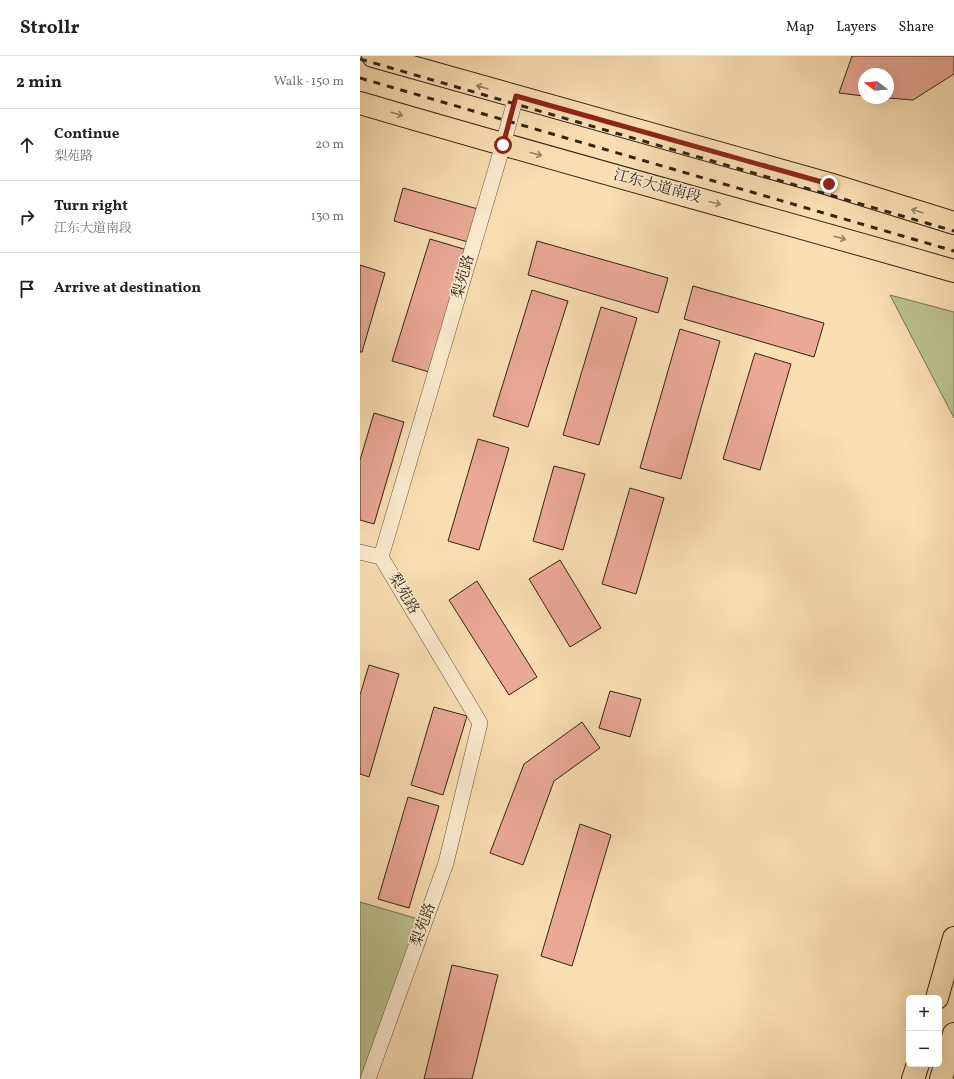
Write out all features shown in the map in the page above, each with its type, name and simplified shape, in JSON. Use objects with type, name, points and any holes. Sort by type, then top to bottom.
[{"type":"main road","points":[[373,56],[821,182],[954,222]]},
{"type":"main road","name":"江东大道南段","points":[[360,103],[503,145],[794,225],[954,271]]},
{"type":"main road","points":[[938,995],[954,938]]},
{"type":"main road","points":[[947,1068],[954,1034]]},
{"type":"main road","points":[[913,1079],[917,1067]]},
{"type":"street","name":"梨苑路","points":[[368,1079],[446,863],[480,723],[381,557],[503,145],[516,96]]},
{"type":"street","points":[[360,552],[381,557]]},
{"type":"green space","points":[[890,295],[954,312],[954,418]]},
{"type":"green space","points":[[360,902],[425,921],[368,1079],[360,1079]]},
{"type":"building","points":[[852,56],[954,56],[954,74],[913,100],[894,98],[894,68],[858,68],[858,95],[839,93]]},
{"type":"building","points":[[403,188],[478,209],[468,242],[394,221]]},
{"type":"building","points":[[430,239],[467,250],[429,372],[392,361]]},
{"type":"building","points":[[537,241],[668,278],[658,313],[528,275]]},
{"type":"building","points":[[360,265],[385,273],[362,352],[360,352]]},
{"type":"building","points":[[693,286],[824,323],[814,357],[684,319]]},
{"type":"building","points":[[532,290],[568,301],[528,427],[493,416]]},
{"type":"building","points":[[601,307],[637,318],[599,445],[563,435]]},
{"type":"building","points":[[680,329],[720,341],[681,479],[640,468]]},
{"type":"building","points":[[755,353],[791,364],[760,470],[723,459]]},
{"type":"building","points":[[374,413],[404,422],[374,524],[360,520],[360,460]]},
{"type":"building","points":[[478,439],[509,448],[479,550],[448,541]]},
{"type":"building","points":[[554,466],[585,474],[563,550],[533,541]]},
{"type":"building","points":[[630,488],[664,498],[636,594],[602,584]]},
{"type":"building","points":[[560,560],[601,628],[570,647],[529,579]]},
{"type":"building","points":[[477,581],[537,677],[509,695],[449,600]]},
{"type":"building","points":[[369,665],[399,674],[369,777],[360,774],[360,695]]},
{"type":"building","points":[[610,691],[641,699],[630,737],[599,728]]},
{"type":"building","points":[[434,707],[467,716],[443,795],[411,785]]},
{"type":"building","points":[[582,722],[600,748],[554,781],[523,865],[490,853],[524,764]]},
{"type":"building","points":[[408,797],[439,806],[409,908],[378,899]]},
{"type":"building","points":[[580,824],[611,835],[572,966],[541,956]]},
{"type":"building","points":[[452,965],[498,975],[472,1079],[424,1079]]},
{"type":"railway","points":[[360,59],[954,231]]},
{"type":"railway","points":[[360,78],[954,251]]},
{"type":"route","points":[[503,145],[516,96],[829,184]]}]
